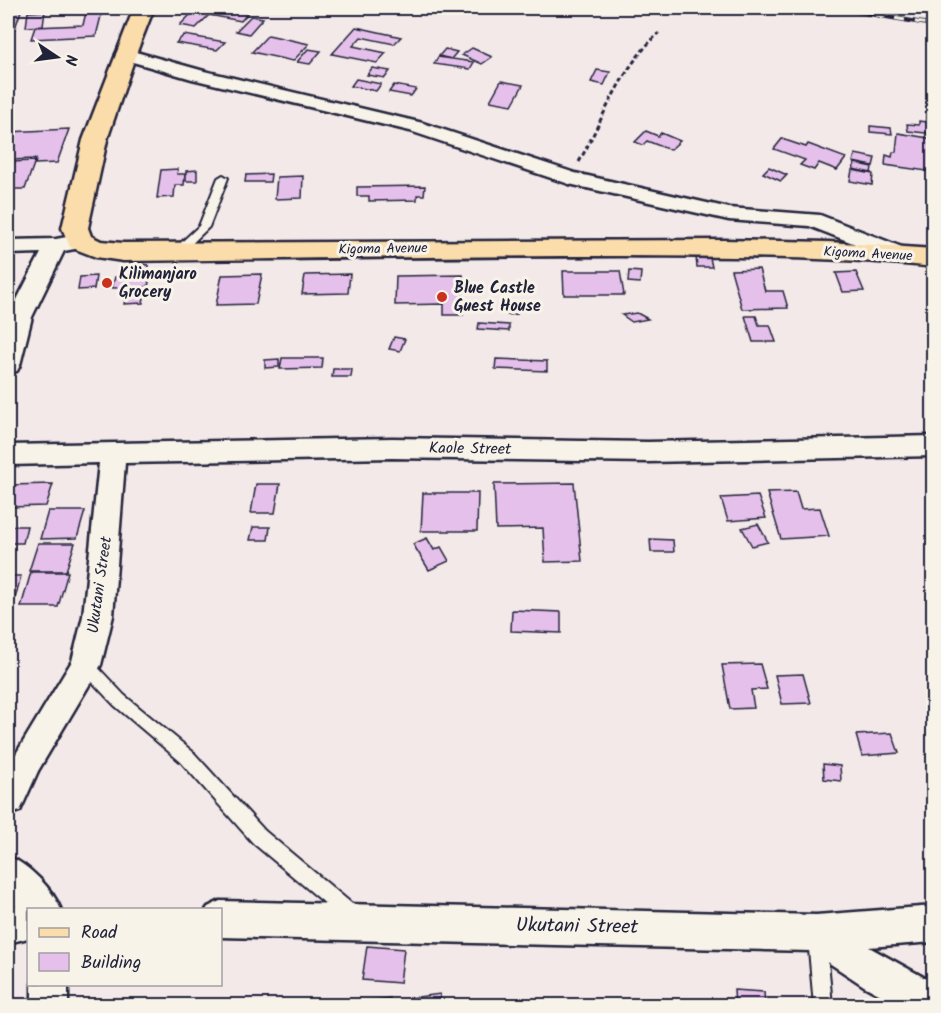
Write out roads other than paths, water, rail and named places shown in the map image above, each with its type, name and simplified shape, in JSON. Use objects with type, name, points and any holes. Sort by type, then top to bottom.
[{"type":"main road","points":[[68,244],[75,228],[95,140],[125,54],[144,8]]},
{"type":"main road","name":"Kigoma Avenue","points":[[68,244],[123,252],[767,249],[899,254],[933,258]]},
{"type":"street","points":[[125,54],[199,75],[416,127],[569,178],[729,214],[812,220],[899,254]]},
{"type":"street","points":[[8,247],[68,244]]},
{"type":"street","points":[[8,365],[20,316],[68,244]]},
{"type":"street","name":"Kaole Street","points":[[8,455],[113,455],[392,448],[648,452],[933,446]]},
{"type":"street","name":"Ukutani Street","points":[[8,800],[17,765],[86,665],[98,616],[113,455]]},
{"type":"street","points":[[8,873],[43,908]]},
{"type":"street","name":"Ukutani Street","points":[[222,919],[816,933],[933,924]]},
{"type":"street","points":[[8,925],[27,921]]},
{"type":"street","points":[[816,933],[877,973],[933,1003]]},
{"type":"street","points":[[50,986],[50,1005]]},
{"type":"lane","points":[[177,252],[204,227],[223,178]]},
{"type":"lane","points":[[86,665],[119,700],[187,757],[259,837],[360,921]]},
{"type":"lane","points":[[816,933],[824,1005]]},
{"type":"railway","points":[[836,8],[934,25]]},
{"type":"place","name":"Kilimanjaro Grocery","points":[[107,283]]},
{"type":"place","name":"Blue Castle Guest House","points":[[442,297]]}]
